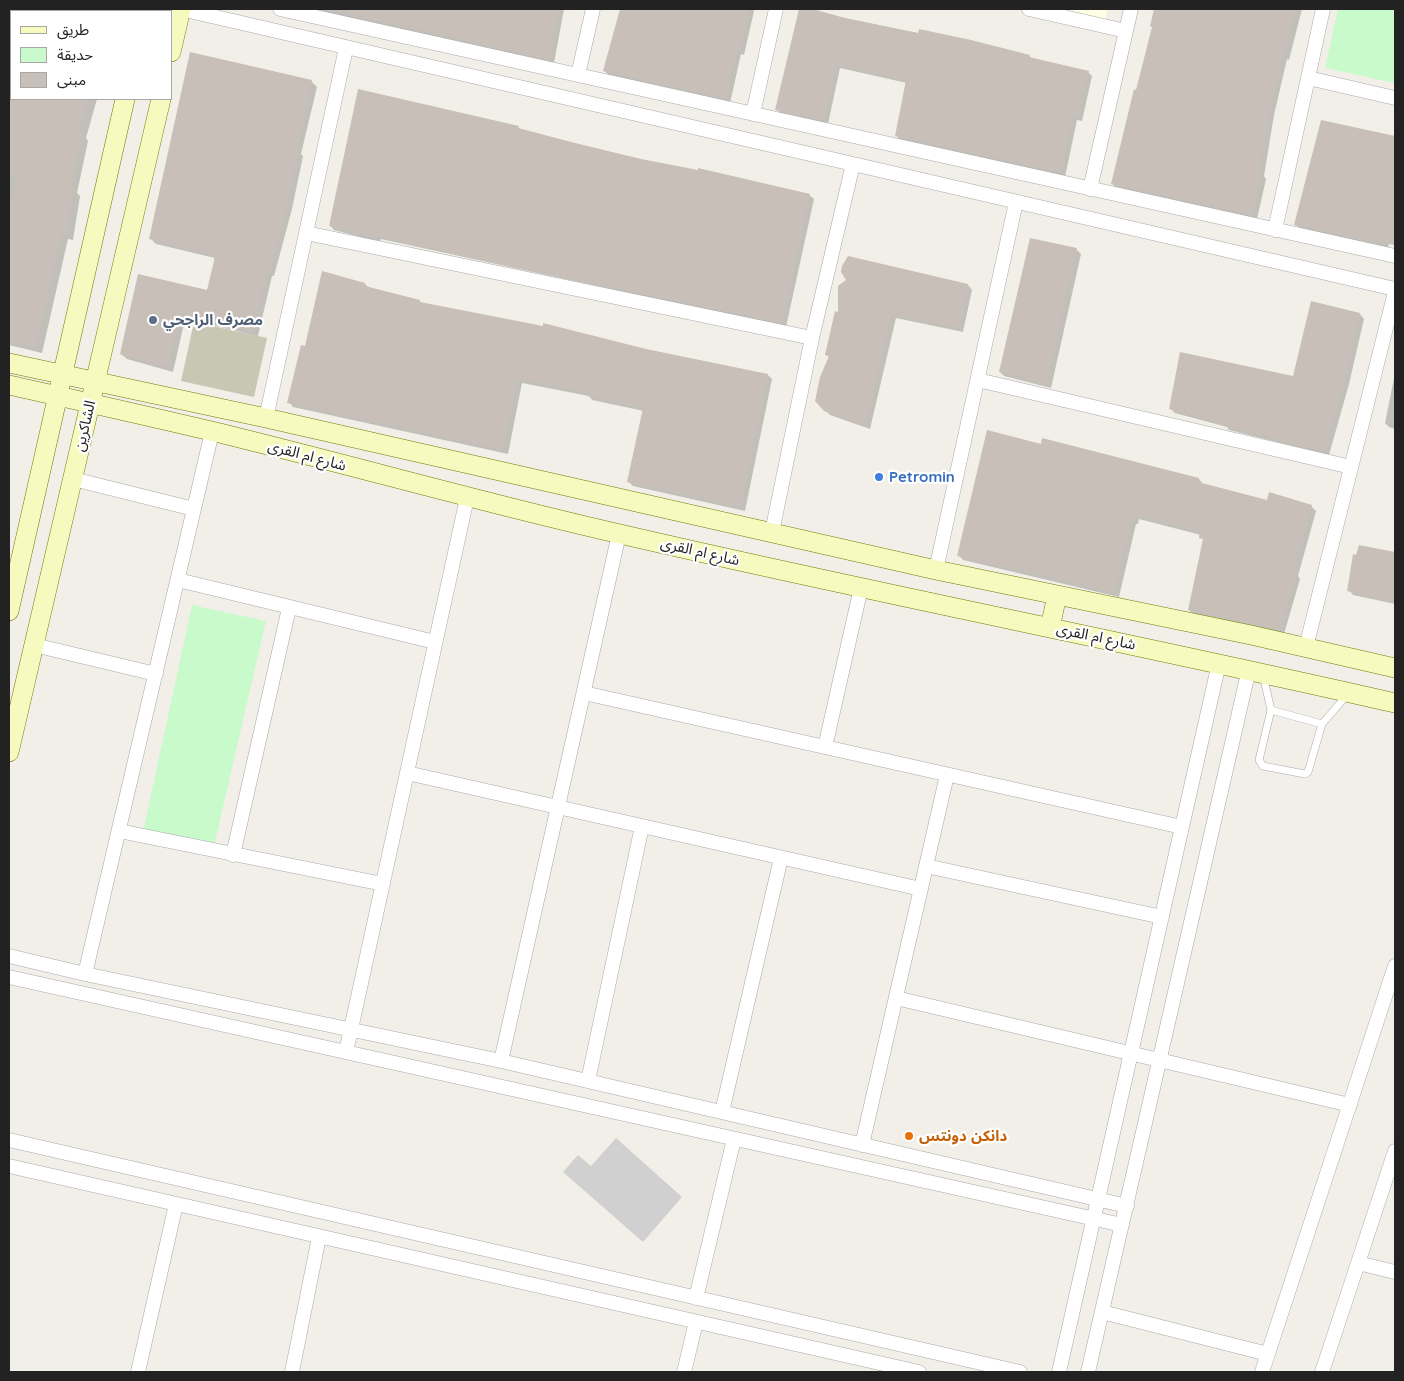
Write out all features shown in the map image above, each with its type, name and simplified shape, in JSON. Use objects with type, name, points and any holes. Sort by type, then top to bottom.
[{"type":"main road","points":[[172,48],[181,9]]},
{"type":"main road","points":[[9,611],[125,100]]},
{"type":"main road","name":"الشاكرين","points":[[9,752],[96,383],[160,100]]},
{"type":"main road","name":"شارع ام القرى","points":[[9,364],[266,418],[936,570],[1306,647],[1395,668]]},
{"type":"main road","name":"شارع ام القرى","points":[[9,385],[212,432],[467,498],[619,534],[861,588],[1256,671],[1395,703]]},
{"type":"main road","points":[[1050,628],[1057,595]]},
{"type":"street","points":[[181,9],[1395,291],[1306,647]]},
{"type":"street","points":[[280,9],[1395,256]]},
{"type":"street","points":[[578,75],[593,9]]},
{"type":"street","points":[[753,114],[776,9]]},
{"type":"street","points":[[1029,9],[1126,31]]},
{"type":"street","points":[[1090,189],[1131,9]]},
{"type":"street","points":[[1275,230],[1323,9]]},
{"type":"street","points":[[266,418],[346,48]]},
{"type":"street","points":[[1308,78],[1395,98]]},
{"type":"street","points":[[772,532],[812,338],[853,164]]},
{"type":"street","points":[[936,570],[1016,202]]},
{"type":"street","points":[[306,233],[812,338]]},
{"type":"street","points":[[978,380],[1351,467]]},
{"type":"street","points":[[85,974],[212,432]]},
{"type":"street","points":[[72,479],[194,510]]},
{"type":"street","points":[[346,1052],[467,498]]},
{"type":"street","points":[[501,1061],[619,534]]},
{"type":"street","points":[[178,580],[435,642]]},
{"type":"street","points":[[825,747],[861,588]]},
{"type":"street","points":[[233,855],[289,608]]},
{"type":"street","points":[[34,645],[156,674]]},
{"type":"street","points":[[1059,1372],[1219,663]]},
{"type":"street","points":[[1088,1372],[1160,1060],[1256,671]]},
{"type":"street","points":[[584,693],[1182,828]]},
{"type":"street","points":[[408,773],[920,889]]},
{"type":"street","points":[[862,1145],[947,774]]},
{"type":"street","points":[[588,1081],[642,826]]},
{"type":"street","points":[[119,831],[383,884]]},
{"type":"street","points":[[722,1112],[781,858]]},
{"type":"street","points":[[926,866],[1162,917]]},
{"type":"street","points":[[9,956],[85,974],[501,1061],[1126,1206]]},
{"type":"street","points":[[1262,1372],[1395,966]]},
{"type":"street","points":[[9,977],[1122,1225]]},
{"type":"street","points":[[896,998],[1350,1105]]},
{"type":"street","points":[[696,1298],[734,1139]]},
{"type":"street","points":[[9,1140],[1020,1372]]},
{"type":"street","points":[[1322,1372],[1395,1151]]},
{"type":"street","points":[[9,1166],[919,1372]]},
{"type":"street","points":[[138,1372],[176,1204]]},
{"type":"street","points":[[292,1372],[320,1237]]},
{"type":"street","points":[[1358,1263],[1395,1272]]},
{"type":"street","points":[[1102,1312],[1268,1354]]},
{"type":"street","points":[[768,1338],[772,1315]]},
{"type":"street","points":[[684,1372],[696,1322]]},
{"type":"lane","points":[[1256,671],[1271,710],[1259,760],[1263,766],[1305,774],[1308,772],[1322,724],[1348,692]]},
{"type":"lane","points":[[1271,710],[1322,724]]},
{"type":"shaded area","points":[[1060,9],[1108,9],[1105,20]]},
{"type":"shaded area","points":[[194,322],[267,338],[254,397],[181,381]]},
{"type":"shaded area","points":[[616,1138],[682,1197],[643,1242],[563,1172],[578,1155],[591,1166]]},
{"type":"green space","points":[[1338,9],[1395,9],[1395,83],[1325,68]]},
{"type":"green space","points":[[192,605],[266,621],[214,846],[143,832]]},
{"type":"building","points":[[348,9],[549,9],[558,11],[550,60],[348,14]]},
{"type":"building","points":[[620,9],[750,9],[740,51],[737,50],[726,99],[603,71]]},
{"type":"building","points":[[799,9],[813,9],[845,18],[918,33],[919,29],[971,40],[1030,55],[1029,57],[1089,71],[1078,117],[1073,116],[1061,173],[895,136],[906,80],[836,65],[824,120],[775,110]]},
{"type":"building","points":[[1154,9],[1295,9],[1270,110],[1259,172],[1263,173],[1252,215],[1111,184],[1134,89],[1136,90],[1152,27],[1150,26]]},
{"type":"building","points":[[190,52],[312,80],[297,149],[288,203],[269,272],[267,271],[253,332],[180,314],[168,367],[120,354],[138,274],[207,290],[214,261],[214,254],[149,239]]},
{"type":"building","points":[[358,89],[519,126],[518,128],[641,159],[698,170],[698,168],[810,194],[782,323],[499,264],[376,236],[376,238],[329,226]]},
{"type":"building","points":[[9,99],[88,100],[79,132],[82,133],[71,187],[74,188],[66,234],[62,233],[36,347],[9,341],[9,214],[17,176],[9,175]]},
{"type":"building","points":[[1321,120],[1395,136],[1395,215],[1392,226],[1395,227],[1395,243],[1385,240],[1384,244],[1294,225]]},
{"type":"building","points":[[1030,238],[1077,248],[1047,384],[999,372]]},
{"type":"building","points":[[848,256],[968,284],[959,328],[891,315],[866,426],[824,411],[815,401],[820,377],[829,356],[825,355],[835,311],[838,312],[838,286],[846,280],[841,272]]},
{"type":"building","points":[[322,271],[365,283],[365,286],[420,300],[420,302],[543,326],[543,323],[646,349],[768,374],[741,507],[627,482],[643,408],[587,396],[587,393],[518,379],[503,450],[287,403],[301,345],[305,346]]},
{"type":"building","points":[[1311,301],[1360,313],[1345,379],[1324,452],[1224,426],[1224,424],[1169,409],[1180,352],[1293,376]]},
{"type":"building","points":[[987,430],[1041,444],[1042,438],[1199,478],[1198,482],[1267,500],[1269,492],[1312,505],[1293,572],[1297,573],[1280,630],[1188,610],[1203,539],[1199,538],[1200,532],[1135,515],[1134,521],[1131,520],[1115,593],[957,556]]},
{"type":"building","points":[[1359,545],[1395,552],[1395,602],[1347,591],[1353,554],[1356,555]]},
{"type":"place","name":"مصرف الراجحي","points":[[153,320]]},
{"type":"place","name":"Petromin","points":[[879,477]]},
{"type":"place","name":"دانكن دونتس","points":[[909,1136]]}]
